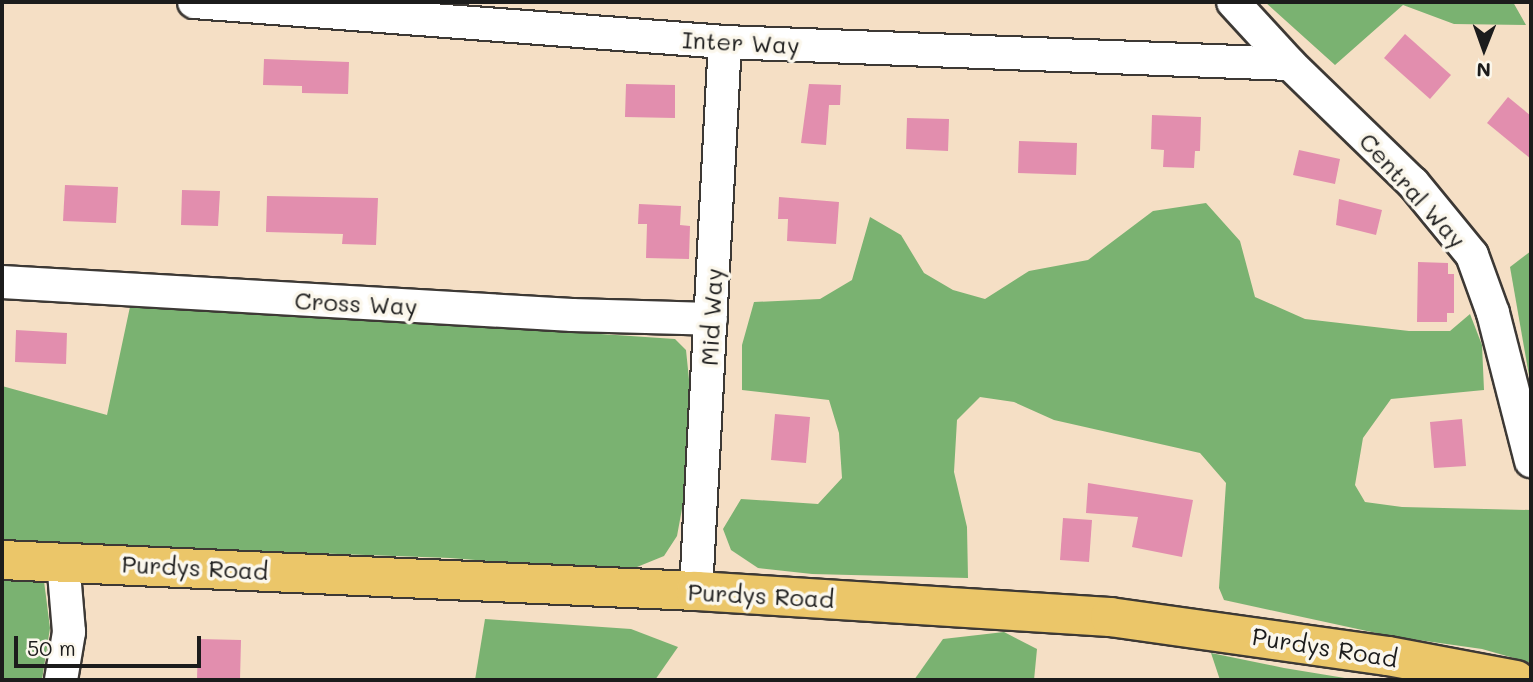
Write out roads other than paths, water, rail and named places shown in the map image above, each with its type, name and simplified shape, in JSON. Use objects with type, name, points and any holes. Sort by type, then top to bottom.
[{"type":"main road","name":"Purdys Road","points":[[2,560],[696,592],[1110,617],[1375,654],[1516,680]]},
{"type":"street","name":"Inter Way","points":[[194,2],[725,42],[1290,64]]},
{"type":"street","name":"Central Way","points":[[1233,2],[1290,64],[1413,183],[1472,256],[1493,313],[1531,461]]},
{"type":"street","name":"Mid Way","points":[[696,592],[725,42]]},
{"type":"street","name":"Cross Way","points":[[2,282],[572,316],[710,319]]},
{"type":"street","points":[[61,680],[69,632],[64,561]]}]
